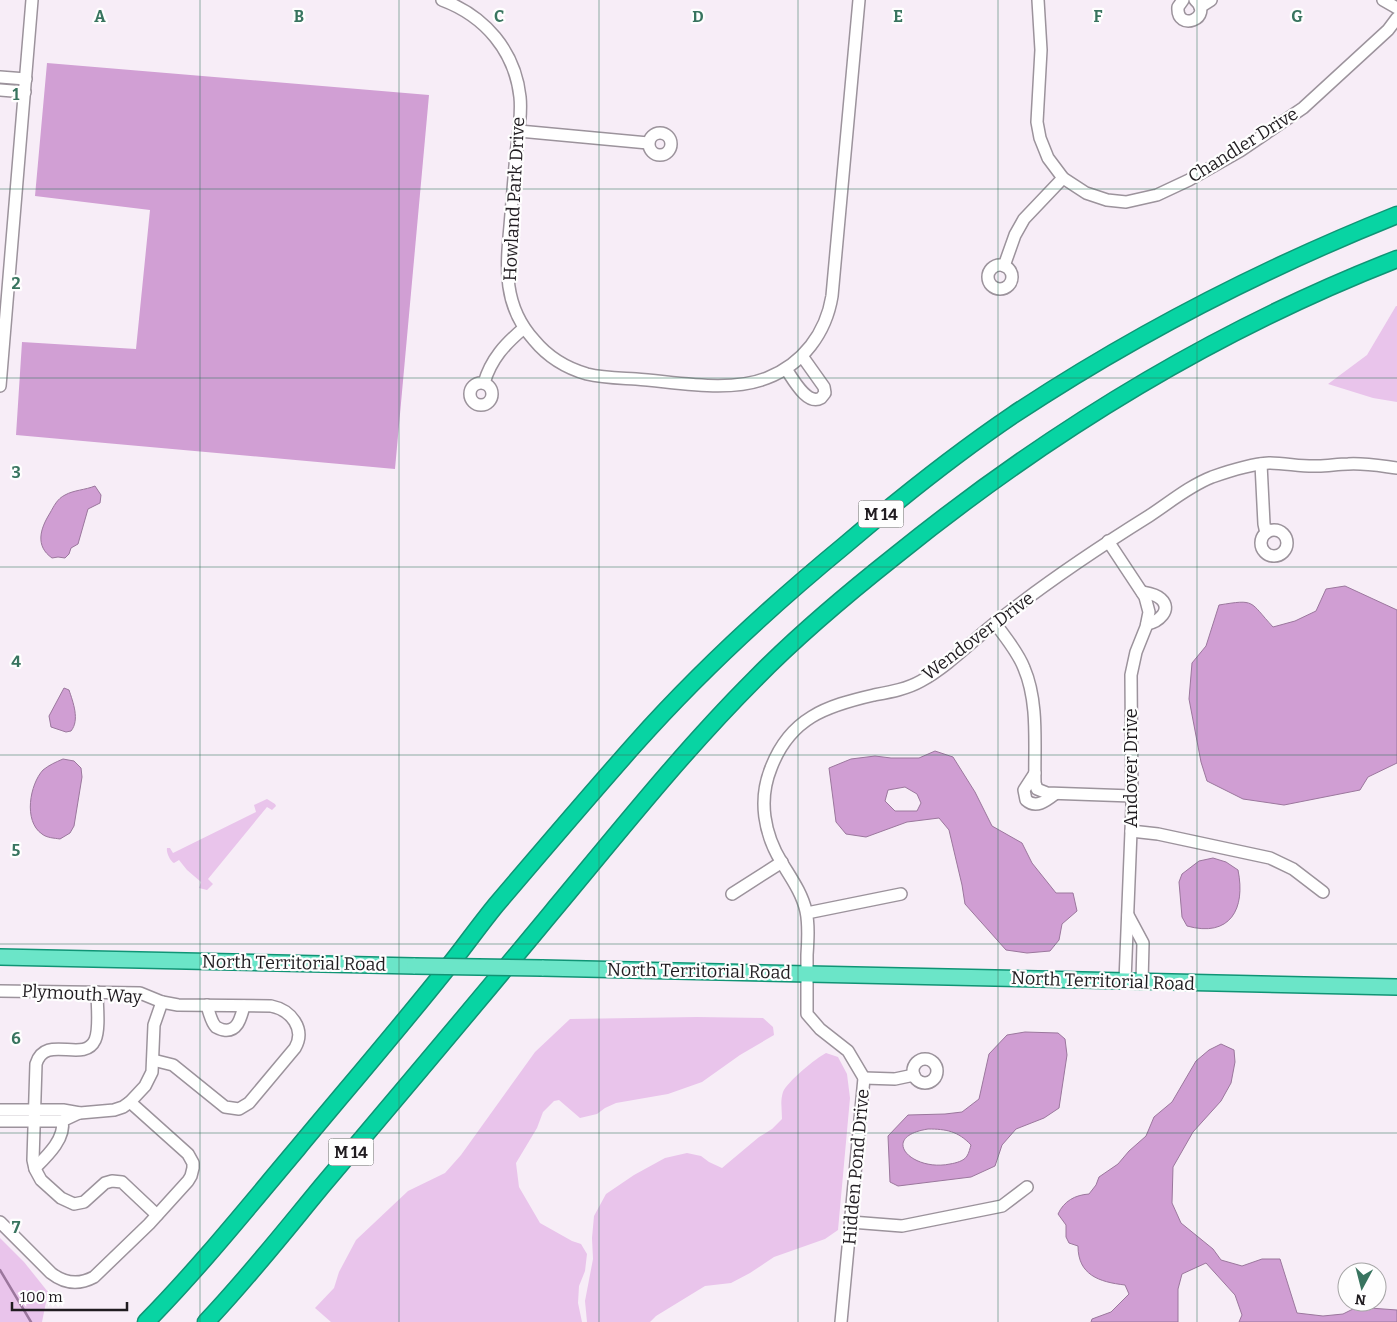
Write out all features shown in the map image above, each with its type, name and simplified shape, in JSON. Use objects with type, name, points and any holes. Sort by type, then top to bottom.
[{"type":"highway","name":"M 14","points":[[146,1322],[198,1267],[446,970],[494,908],[634,744],[685,690],[801,581],[895,502],[967,448],[1120,348],[1256,275],[1338,238],[1397,215]]},
{"type":"highway","name":"M 14","points":[[206,1322],[340,1166],[681,758],[758,676],[815,623],[952,510],[1035,450],[1121,395],[1184,359],[1273,313],[1348,278],[1397,259]]},
{"type":"main road","name":"North Territorial Road","points":[[0,957],[1397,987]]},
{"type":"street","points":[[0,386],[4,283],[25,92],[32,0]]},
{"type":"street","name":"Howland Park Drive","points":[[442,0],[473,16],[490,31],[514,68],[520,100],[519,131],[507,270],[511,301],[524,328],[538,345],[556,360],[575,370],[596,376],[730,386],[761,380],[786,369],[802,356],[814,342],[828,314],[832,296],[859,0]]},
{"type":"street","points":[[1004,266],[1015,235],[1024,219],[1063,178],[1048,158],[1040,138],[1037,122],[1041,50],[1038,0]]},
{"type":"street","points":[[1183,0],[1179,3],[1177,10],[1183,20],[1194,20],[1200,14],[1198,3],[1211,0]]},
{"type":"street","points":[[1384,0],[1397,8]]},
{"type":"street","name":"Chandler Drive","points":[[1063,178],[1086,192],[1107,200],[1126,202],[1157,195],[1189,180],[1240,151],[1303,108],[1388,30],[1397,18]]},
{"type":"street","points":[[0,77],[26,79]]},
{"type":"street","points":[[0,90],[25,92]]},
{"type":"street","points":[[519,131],[648,144]]},
{"type":"street","points":[[484,383],[499,351],[524,328]]},
{"type":"street","points":[[786,369],[808,398],[814,400],[822,398],[825,393],[824,387],[802,356]]},
{"type":"street","points":[[1261,464],[1266,533]]},
{"type":"street","name":"Wendover Drive","points":[[807,974],[807,913],[798,890],[773,847],[764,813],[765,793],[773,764],[779,752],[794,732],[812,717],[829,707],[900,689],[920,681],[1063,572],[1108,541],[1205,480],[1261,464],[1317,466],[1348,464],[1397,468]]},
{"type":"street","name":"Andover Drive","points":[[1108,541],[1148,603],[1149,617],[1136,652],[1131,675],[1132,796],[1125,981]]},
{"type":"street","name":"Andover Drive","points":[[1142,592],[1158,597],[1164,602],[1165,607],[1161,618],[1147,624]]},
{"type":"street","points":[[995,623],[1018,655],[1028,680],[1034,719],[1035,783],[1039,791],[1055,794],[1132,796]]},
{"type":"street","points":[[1131,832],[1158,834],[1270,858],[1294,869],[1323,892]]},
{"type":"street","points":[[732,894],[782,862]]},
{"type":"street","points":[[807,913],[901,894]]},
{"type":"street","points":[[1128,915],[1143,943],[1142,982]]},
{"type":"street","name":"Hidden Pond Drive","points":[[807,974],[807,1014],[820,1030],[848,1050],[864,1078],[841,1322]]},
{"type":"street","name":"Plymouth Way","points":[[0,991],[140,994],[162,1002],[178,1004],[271,1006],[280,1009],[297,1024],[300,1035],[295,1048],[243,1107],[234,1110],[225,1108],[173,1065],[153,1060]]},
{"type":"street","points":[[97,992],[96,1034],[94,1042],[80,1050],[44,1051],[37,1058],[33,1116],[35,1168],[41,1180],[65,1202],[80,1204],[105,1183],[118,1181],[126,1184],[157,1215]]},
{"type":"street","points":[[0,1121],[63,1110],[80,1112],[114,1110],[130,1102],[148,1081],[152,1072],[154,1025],[162,1002]]},
{"type":"street","points":[[207,1005],[216,1027],[222,1030],[230,1030],[236,1026],[244,1006]]},
{"type":"street","points":[[864,1078],[896,1079],[914,1075]]},
{"type":"street","points":[[0,1222],[55,1276],[77,1283],[94,1277],[157,1215],[191,1176],[193,1163],[188,1154],[130,1102]]},
{"type":"street","points":[[0,1110],[62,1120],[80,1112]]},
{"type":"street","points":[[35,1168],[46,1157],[62,1133],[62,1120]]},
{"type":"street","points":[[851,1222],[902,1226],[1002,1206],[1027,1187]]},
{"type":"shaded area","points":[[47,63],[429,95],[395,469],[16,435],[22,342],[136,349],[150,210],[35,196]]},
{"type":"shaded area","points":[[1396,306],[1397,402],[1373,398],[1328,384],[1367,355]]},
{"type":"shaded area","points":[[95,486],[101,495],[100,503],[88,509],[78,544],[71,548],[65,558],[52,558],[43,548],[41,537],[44,525],[54,505],[68,493]]},
{"type":"shaded area","points":[[1345,586],[1397,610],[1397,763],[1368,777],[1360,790],[1284,805],[1243,799],[1207,781],[1201,762],[1189,699],[1192,663],[1206,646],[1219,605],[1240,602],[1251,604],[1273,627],[1295,621],[1316,611],[1326,589]]},
{"type":"shaded area","points":[[64,688],[69,690],[75,716],[74,727],[71,731],[66,732],[51,727],[49,716]]},
{"type":"shaded area","points":[[935,751],[953,757],[975,792],[992,826],[1022,843],[1032,863],[1056,893],[1073,893],[1077,911],[1062,924],[1059,940],[1050,951],[1027,953],[1006,950],[965,904],[949,830],[939,818],[907,822],[866,837],[846,834],[836,822],[829,768],[851,759],[875,756],[919,758]],"holes":[[[905,787],[917,794],[921,803],[917,811],[895,811],[885,801],[888,790]]]},
{"type":"shaded area","points":[[63,759],[74,761],[81,768],[82,777],[74,826],[70,833],[60,839],[46,836],[36,828],[32,820],[31,802],[38,776],[50,765]]},
{"type":"shaded area","points":[[267,799],[276,806],[272,810],[267,807],[208,879],[213,884],[207,890],[199,888],[201,882],[179,860],[174,863],[170,858],[167,848],[170,848],[173,853],[256,812],[254,805]]},
{"type":"shaded area","points":[[1213,858],[1226,862],[1238,870],[1240,884],[1237,908],[1232,917],[1224,924],[1214,928],[1202,929],[1187,926],[1182,917],[1179,882],[1182,874],[1199,861]]},
{"type":"shaded area","points":[[763,1018],[773,1027],[774,1035],[740,1055],[702,1082],[668,1094],[616,1103],[597,1114],[580,1118],[559,1100],[554,1101],[543,1112],[537,1128],[516,1163],[519,1187],[540,1223],[581,1244],[587,1254],[585,1271],[579,1286],[578,1303],[582,1322],[331,1322],[315,1308],[334,1288],[339,1272],[356,1240],[408,1191],[445,1173],[461,1155],[535,1052],[570,1019]]},
{"type":"shaded area","points":[[1025,1032],[1058,1033],[1065,1039],[1067,1055],[1059,1108],[1044,1118],[1016,1129],[1002,1145],[995,1166],[971,1177],[898,1186],[890,1182],[888,1136],[908,1115],[962,1112],[979,1099],[989,1054],[1007,1035]],"holes":[[[934,1129],[946,1130],[966,1140],[971,1145],[966,1158],[955,1163],[936,1165],[913,1159],[903,1146],[905,1139],[913,1133]]]},
{"type":"shaded area","points":[[1221,1044],[1234,1050],[1235,1062],[1231,1083],[1221,1101],[1193,1132],[1173,1167],[1172,1203],[1181,1223],[1213,1249],[1221,1260],[1242,1266],[1262,1259],[1280,1259],[1297,1313],[1323,1316],[1347,1312],[1387,1312],[1387,1309],[1397,1310],[1397,1322],[1239,1322],[1242,1315],[1235,1295],[1206,1263],[1182,1274],[1178,1289],[1178,1322],[1091,1322],[1092,1319],[1111,1312],[1129,1294],[1125,1285],[1099,1279],[1086,1270],[1079,1256],[1078,1246],[1069,1243],[1066,1237],[1066,1225],[1058,1214],[1070,1200],[1089,1194],[1099,1177],[1118,1164],[1146,1136],[1154,1117],[1172,1102],[1196,1061],[1209,1050]]},
{"type":"shaded area","points":[[826,1053],[838,1057],[847,1074],[850,1098],[838,1230],[825,1239],[774,1257],[731,1283],[705,1286],[656,1316],[650,1322],[587,1322],[585,1301],[593,1259],[594,1216],[606,1194],[634,1175],[665,1158],[687,1153],[701,1156],[722,1168],[782,1119],[782,1099],[786,1087],[803,1070]]},
{"type":"shaded area","points":[[0,1238],[24,1262],[48,1292],[42,1322],[0,1322]]},
{"type":"waterway","points":[[0,1270],[31,1322]]}]
